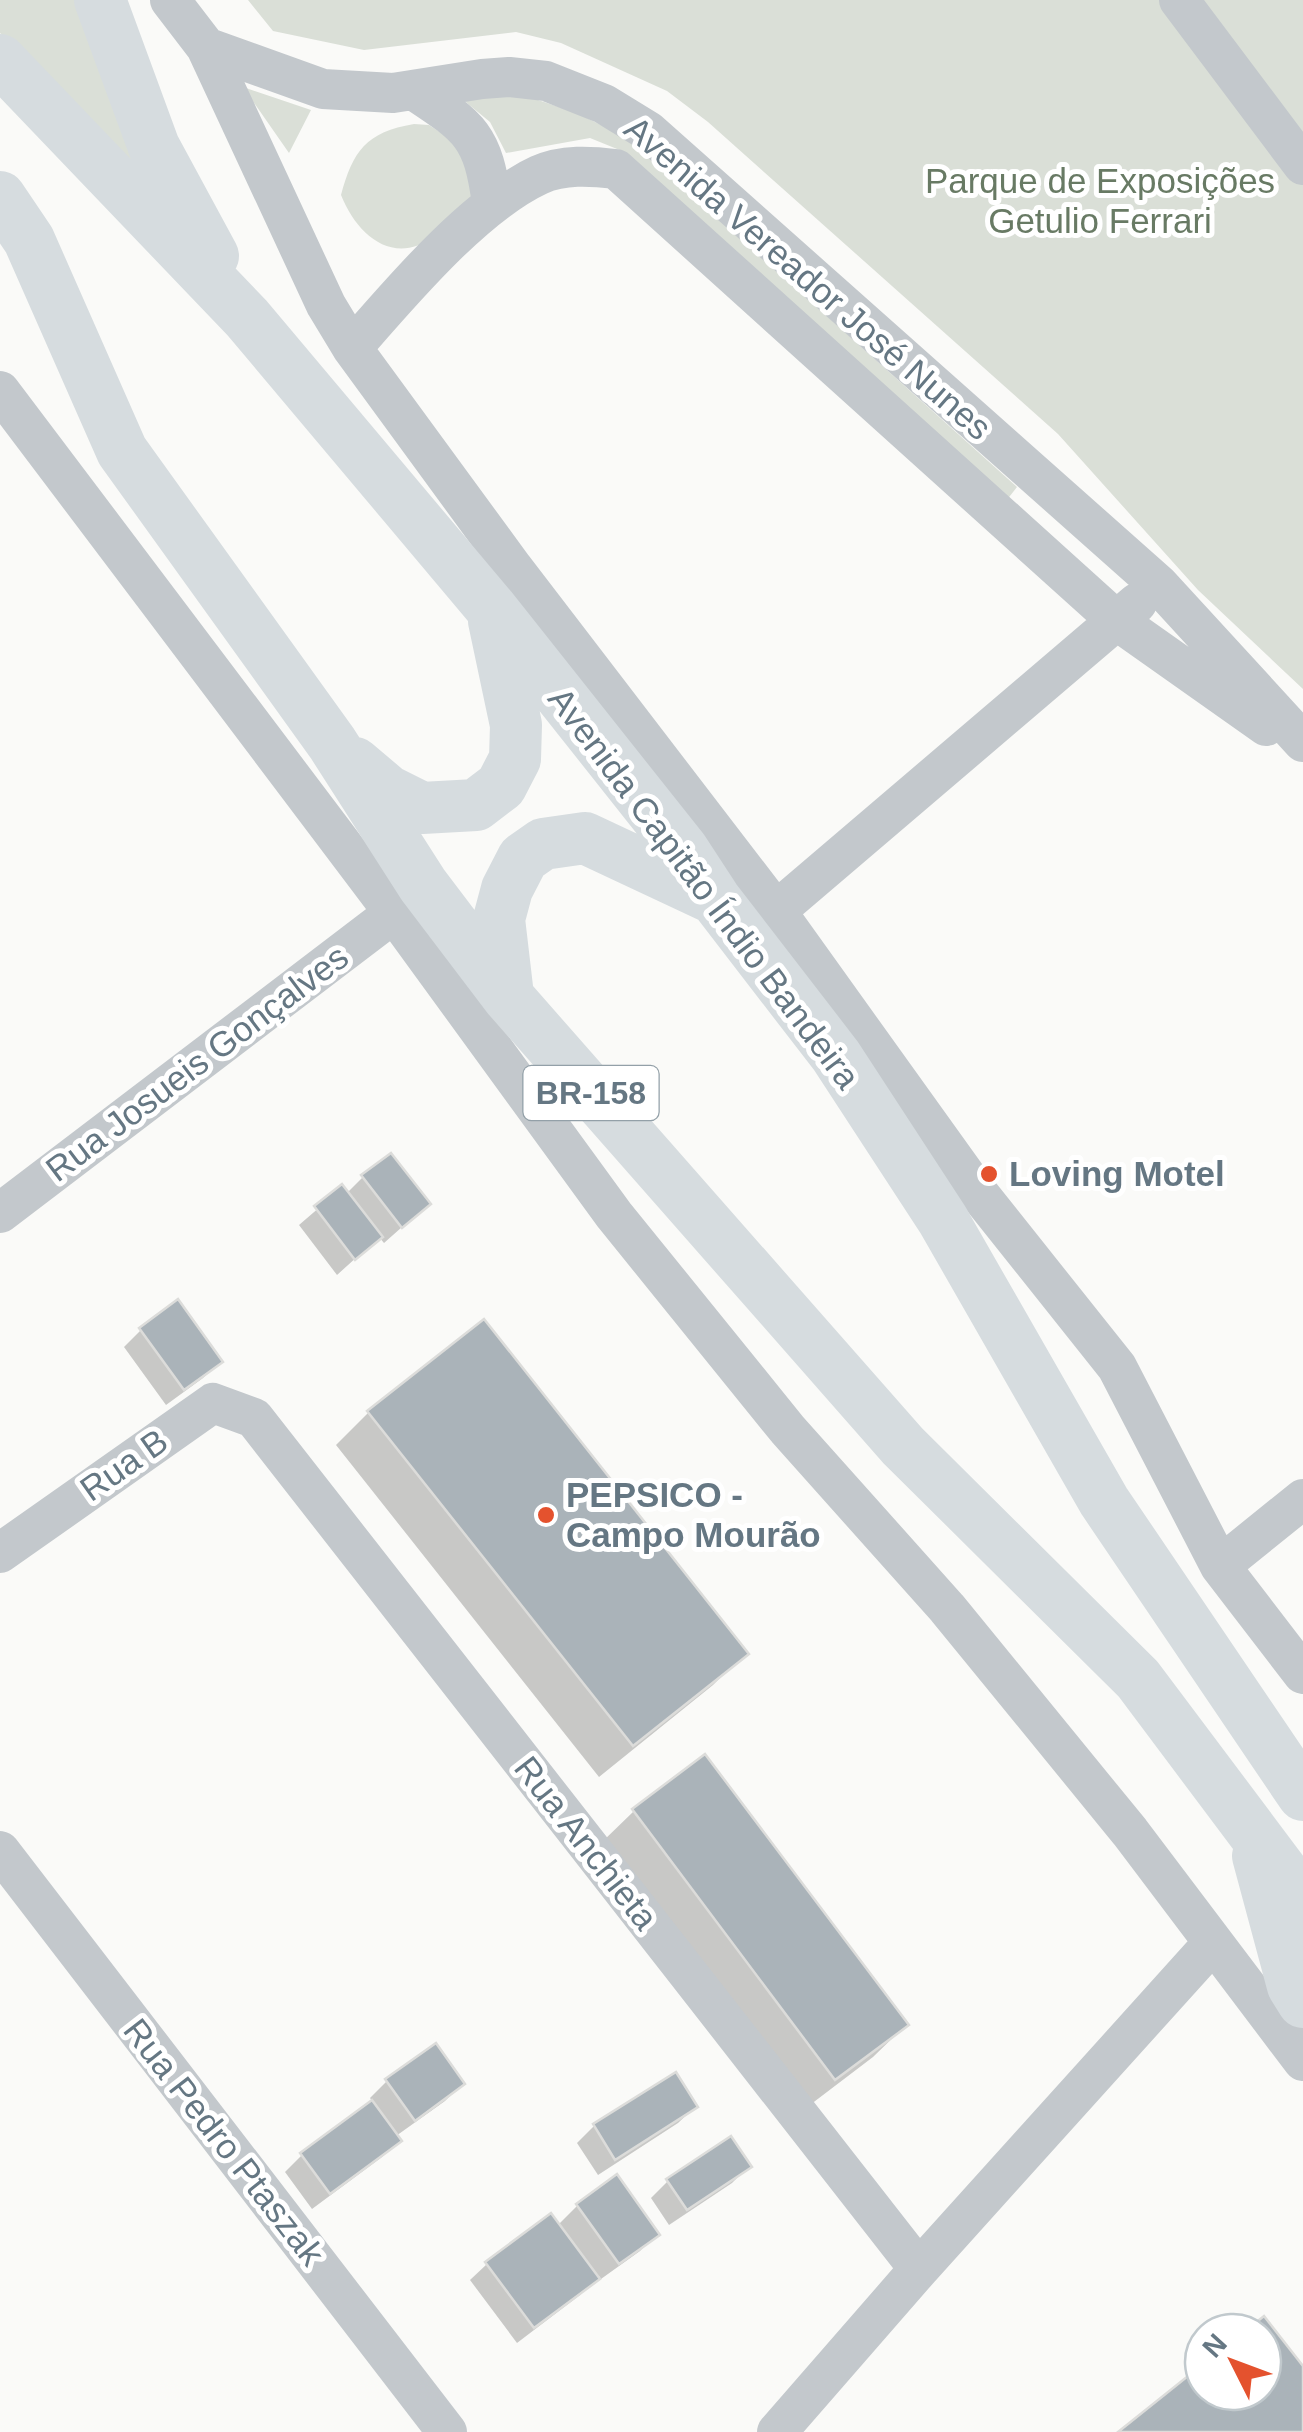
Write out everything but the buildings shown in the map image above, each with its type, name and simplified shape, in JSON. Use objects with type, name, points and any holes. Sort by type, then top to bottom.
[{"type":"main road","points":[[100,0],[154,147],[247,318]]},
{"type":"main road","name":"Avenida Capitão Índio Bandeira","points":[[0,60],[247,318],[491,608],[683,850],[715,899],[836,1056],[932,1203],[1104,1502],[1303,1795]]},
{"type":"main road","name":"BR-158","points":[[0,198],[29,240],[122,451],[332,743],[423,885],[508,997],[903,1446],[1138,1679],[1303,1899]]},
{"type":"main road","points":[[332,743],[388,792],[422,808],[476,805],[501,786],[515,759],[516,724],[491,608]]},
{"type":"main road","points":[[508,997],[499,919],[507,889],[523,858],[544,844],[585,838],[715,899]]},
{"type":"main road","points":[[1251,1831],[1293,1986],[1303,2002]]},
{"type":"street","name":"Avenida Vereador José Nunes","points":[[170,0],[206,47],[323,89],[416,91],[482,78],[546,81],[604,104],[648,131],[1159,585],[1303,742]]},
{"type":"street","points":[[1179,0],[1303,165]]},
{"type":"street","points":[[206,47],[326,306],[352,348],[513,568],[776,911],[976,1190],[1117,1367],[1220,1566],[1303,1674]]},
{"type":"street","points":[[416,91],[450,114],[473,137],[486,162],[492,204]]},
{"type":"street","name":"Avenida Vereador José Nunes","points":[[352,348],[404,288],[492,204],[541,174],[573,167],[616,170],[1116,620],[1303,753]]},
{"type":"street","points":[[0,391],[394,913],[614,1215],[788,1430],[959,1623],[1130,1832],[1303,2060]]},
{"type":"street","points":[[776,911],[1159,585]]},
{"type":"street","name":"Rua Josueis Gonçalves","points":[[0,1213],[394,913]]},
{"type":"street","name":"Rua B","points":[[0,1553],[213,1403],[254,1418]]},
{"type":"street","name":"Rua Anchieta","points":[[254,1418],[919,2269]]},
{"type":"street","points":[[1220,1566],[1303,1499]]},
{"type":"street","name":"Rua Pedro Ptaszak","points":[[0,1852],[447,2432]]},
{"type":"street","points":[[777,2432],[1213,1943]]},
{"type":"green space","points":[[0,0],[92,0],[136,171],[0,33]]},
{"type":"green space","name":"Parque de Exposições Getulio Ferrari","points":[[248,0],[1303,0],[1303,689],[1198,590],[1058,434],[708,122],[667,91],[561,43],[516,32],[364,50],[273,31]]},
{"type":"green space","points":[[243,87],[311,110],[289,153]]},
{"type":"green space","points":[[517,93],[577,113],[631,140],[1017,487],[1006,501],[622,151],[590,138],[506,153],[490,122],[456,94]]},
{"type":"green space","points":[[414,124],[429,125],[466,149],[475,195],[435,236],[420,245],[391,247],[367,234],[341,195],[351,166],[364,146],[384,132]]},
{"type":"place","name":"Loving Motel","points":[[989,1174]]},
{"type":"place","name":"PEPSICO - Campo Mourão","points":[[546,1515]]}]
